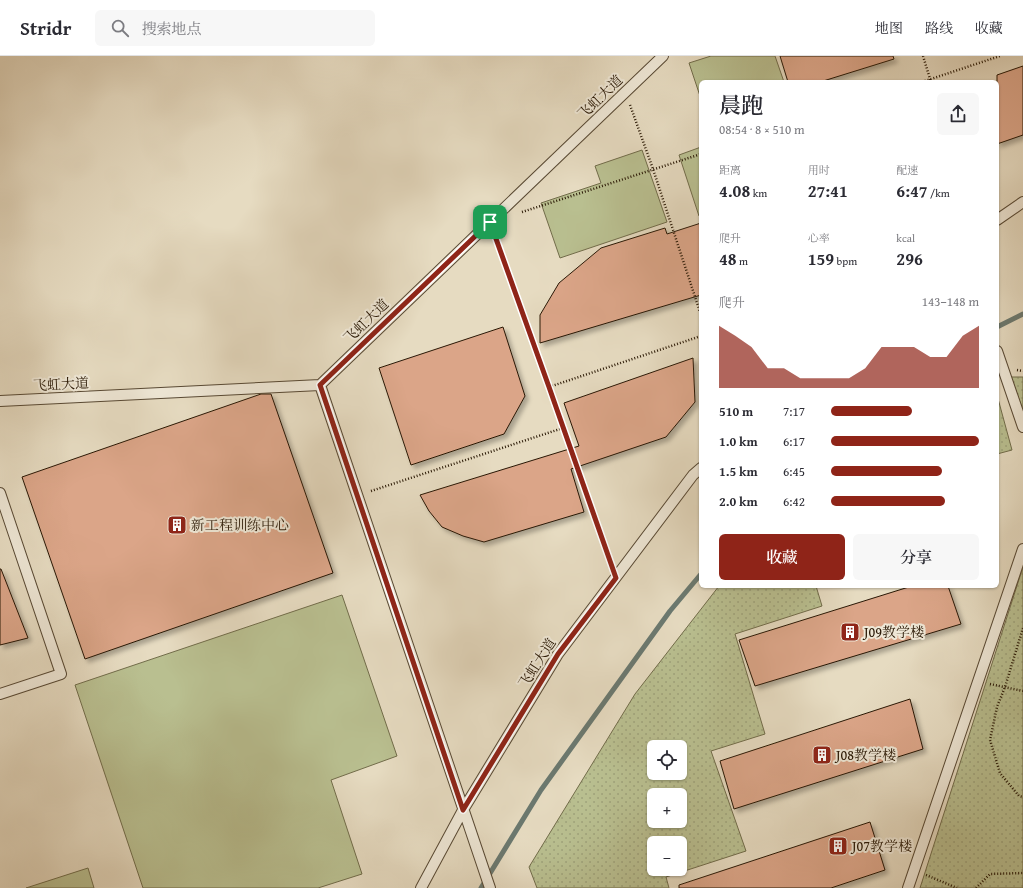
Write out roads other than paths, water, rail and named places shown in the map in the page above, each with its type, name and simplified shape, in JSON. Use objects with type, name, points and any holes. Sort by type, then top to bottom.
[{"type":"lane","name":"飞虹大道","points":[[0,401],[320,385],[663,56]]},
{"type":"lane","points":[[999,219],[1023,202]]},
{"type":"lane","points":[[999,357],[1023,427]]},
{"type":"lane","points":[[320,385],[490,888]]},
{"type":"lane","name":"飞虹大道","points":[[421,888],[463,810],[558,654],[699,470]]},
{"type":"lane","points":[[0,493],[61,674],[0,694]]},
{"type":"lane","points":[[908,888],[1023,549]]},
{"type":"waterway","points":[[999,326],[1023,314]]},
{"type":"waterway","points":[[481,888],[541,790],[670,611],[699,576]]},
{"type":"place","name":"新工程训练中心","points":[[177,525]]},
{"type":"place","name":"J09教学楼","points":[[850,632]]},
{"type":"place","name":"J08教学楼","points":[[822,755]]},
{"type":"place","name":"J07教学楼","points":[[838,846]]}]
